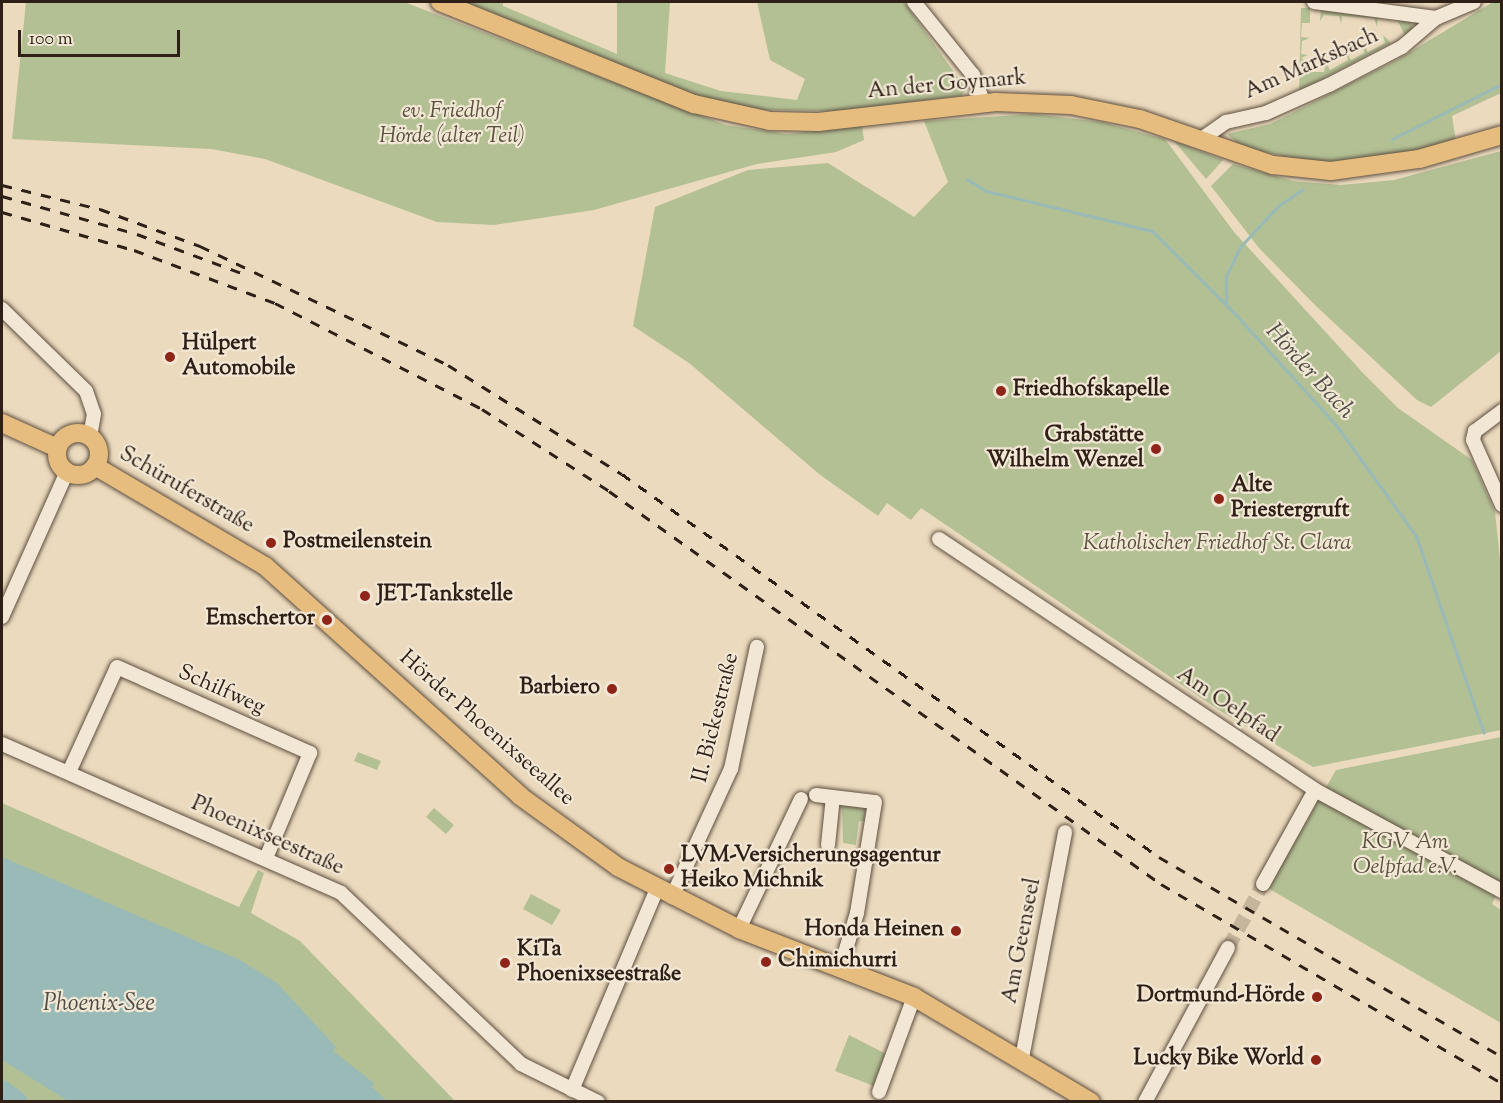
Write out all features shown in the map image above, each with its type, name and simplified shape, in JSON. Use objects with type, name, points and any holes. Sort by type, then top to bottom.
[{"type":"main road","name":"An der Goymark","points":[[440,2],[720,113],[818,122],[984,103],[1096,109],[1200,140],[1273,165],[1331,171],[1419,159],[1502,135]]},
{"type":"main road","points":[[2,423],[57,448]]},
{"type":"main road","points":[[70,434],[90,436],[98,447],[95,466],[85,474],[67,472],[58,462],[57,448],[70,434]]},
{"type":"main road","name":"Schüruferstraße","points":[[95,466],[249,555],[335,627]]},
{"type":"main road","name":"Hörder Phoenixseeallee","points":[[335,627],[520,796],[664,893],[739,929],[914,998],[1022,1058],[1091,1101]]},
{"type":"street","points":[[914,2],[973,75],[984,103]]},
{"type":"street","name":"Am Marksbach","points":[[1314,2],[1436,18]]},
{"type":"street","name":"Am Marksbach","points":[[1200,140],[1226,122],[1266,112],[1340,80],[1402,47],[1436,18],[1474,2]]},
{"type":"street","points":[[2,309],[86,391],[94,414],[90,436]]},
{"type":"street","points":[[1502,411],[1475,431],[1473,440],[1502,505]]},
{"type":"street","points":[[2,617],[67,472]]},
{"type":"street","name":"Am Oelpfad","points":[[939,539],[1315,790],[1502,891]]},
{"type":"street","name":"II. Bickestraße","points":[[572,1090],[664,893],[730,769],[757,647]]},
{"type":"street","name":"Schilfweg","points":[[69,772],[117,667],[310,753],[266,858]]},
{"type":"street","name":"Phoenixseestraße","points":[[2,744],[266,858],[341,893],[507,1052],[572,1090],[598,1101]]},
{"type":"street","points":[[1263,884],[1315,790]]},
{"type":"street","points":[[816,795],[875,802],[857,913],[840,969]]},
{"type":"street","points":[[828,845],[833,797]]},
{"type":"street","points":[[739,929],[801,799]]},
{"type":"street","name":"Am Geenseel","points":[[1022,1058],[1065,832]]},
{"type":"street","points":[[1145,1101],[1228,948]]},
{"type":"street","points":[[879,1092],[914,998]]},
{"type":"green space","name":"ev. Friedhof Hörde (alter Teil)","points":[[26,2],[404,2],[726,125],[787,134],[862,126],[864,140],[836,152],[757,164],[594,210],[494,225],[437,222],[265,159],[211,149],[12,139]]},
{"type":"green space","points":[[463,2],[503,2],[503,6],[617,54],[617,2],[670,2],[665,73],[721,91],[797,100],[805,79],[770,60],[757,2],[904,2],[966,89],[961,96],[838,111],[752,110],[694,95]]},
{"type":"green space","points":[[1493,2],[1501,2],[1501,93],[1452,116],[1456,142],[1379,161],[1317,163],[1244,148],[1227,134],[1270,124],[1395,61]]},
{"type":"green space","points":[[1301,8],[1310,8],[1310,23],[1302,23],[1301,37],[1310,38],[1302,41],[1301,54],[1308,55],[1301,58],[1308,63],[1306,71],[1312,65],[1312,72],[1324,72],[1326,62],[1330,70],[1348,60],[1346,51],[1351,60],[1364,53],[1363,42],[1368,52],[1385,43],[1383,35],[1391,43],[1299,91]]},
{"type":"green space","points":[[1321,9],[1410,19],[1413,28],[1405,36],[1397,19],[1378,18],[1377,27],[1374,18],[1342,16],[1341,24],[1339,16],[1324,15],[1320,21]]},
{"type":"green space","name":"Katholischer Friedhof St. Clara","points":[[1033,114],[1101,122],[1165,139],[1234,232],[1363,373],[1398,408],[1472,460],[1495,512],[1501,569],[1501,730],[1313,767],[1219,710],[921,508],[911,520],[887,503],[878,516],[819,474],[689,363],[633,326],[655,207],[748,170],[828,163],[914,217],[948,182],[924,121]]},
{"type":"green space","points":[[1174,141],[1223,160],[1206,179]]},
{"type":"green space","points":[[1501,151],[1501,351],[1431,407],[1417,400],[1316,306],[1259,248],[1211,186],[1233,164],[1293,181],[1341,185],[1394,180]]},
{"type":"green space","name":"KGV Am Oelpfad e.V.","points":[[1501,737],[1501,885],[1492,904],[1501,910],[1501,1023],[1268,888],[1336,770]]},
{"type":"green space","points":[[358,752],[381,761],[377,770],[354,761]]},
{"type":"green space","name":"Phoenix-See","points":[[2,803],[239,907],[258,870],[264,873],[251,913],[300,941],[455,1101],[2,1101]]},
{"type":"green space","points":[[842,803],[868,810],[869,822],[859,821],[856,845],[843,843]]},
{"type":"green space","points":[[434,808],[454,825],[446,834],[426,817]]},
{"type":"green space","points":[[531,894],[561,910],[552,925],[523,909]]},
{"type":"green space","points":[[849,1035],[888,1055],[879,1088],[835,1071]]},
{"type":"water","name":"Phoenix-See","points":[[2,857],[240,960],[277,983],[336,1047],[333,1051],[374,1083],[372,1087],[387,1101],[68,1101],[2,1060]]},
{"type":"waterway","points":[[1392,139],[1502,84]]},
{"type":"waterway","name":"Hörder Bach","points":[[967,179],[986,191],[1152,231],[1236,315],[1336,425],[1416,536],[1484,733]]},
{"type":"waterway","points":[[1226,304],[1226,276],[1240,247],[1278,206],[1303,189]]},
{"type":"waterway","points":[[2,1090],[18,1102]]},
{"type":"tunnel","points":[[1228,948],[1263,884]]},
{"type":"railway","points":[[2,185],[100,209],[200,246],[448,365],[622,474],[1159,857],[1502,1057]]},
{"type":"railway","points":[[2,196],[137,234],[244,274]]},
{"type":"railway","points":[[2,212],[134,250],[275,303],[482,409],[609,491],[1161,884],[1502,1083]]},
{"type":"place","name":"Hülpert Automobile","points":[[170,357]]},
{"type":"place","name":"Friedhofskapelle","points":[[1001,391]]},
{"type":"place","name":"Grabstätte Wilhelm Wenzel","points":[[1156,449]]},
{"type":"place","name":"Alte Priestergruft","points":[[1219,499]]},
{"type":"place","name":"Postmeilenstein","points":[[271,543]]},
{"type":"place","name":"JET-Tankstelle","points":[[365,596]]},
{"type":"place","name":"Emschertor","points":[[327,620]]},
{"type":"place","name":"Barbiero","points":[[612,689]]},
{"type":"place","name":"LVM-Versicherungsagentur Heiko Michnik","points":[[669,869]]},
{"type":"place","name":"Honda Heinen","points":[[956,931]]},
{"type":"place","name":"Chimichurri","points":[[766,962]]},
{"type":"place","name":"KiTa Phoenixseestraße","points":[[505,963]]},
{"type":"place","name":"Dortmund-Hörde","points":[[1317,997]]},
{"type":"place","name":"Lucky Bike World","points":[[1316,1060]]}]
